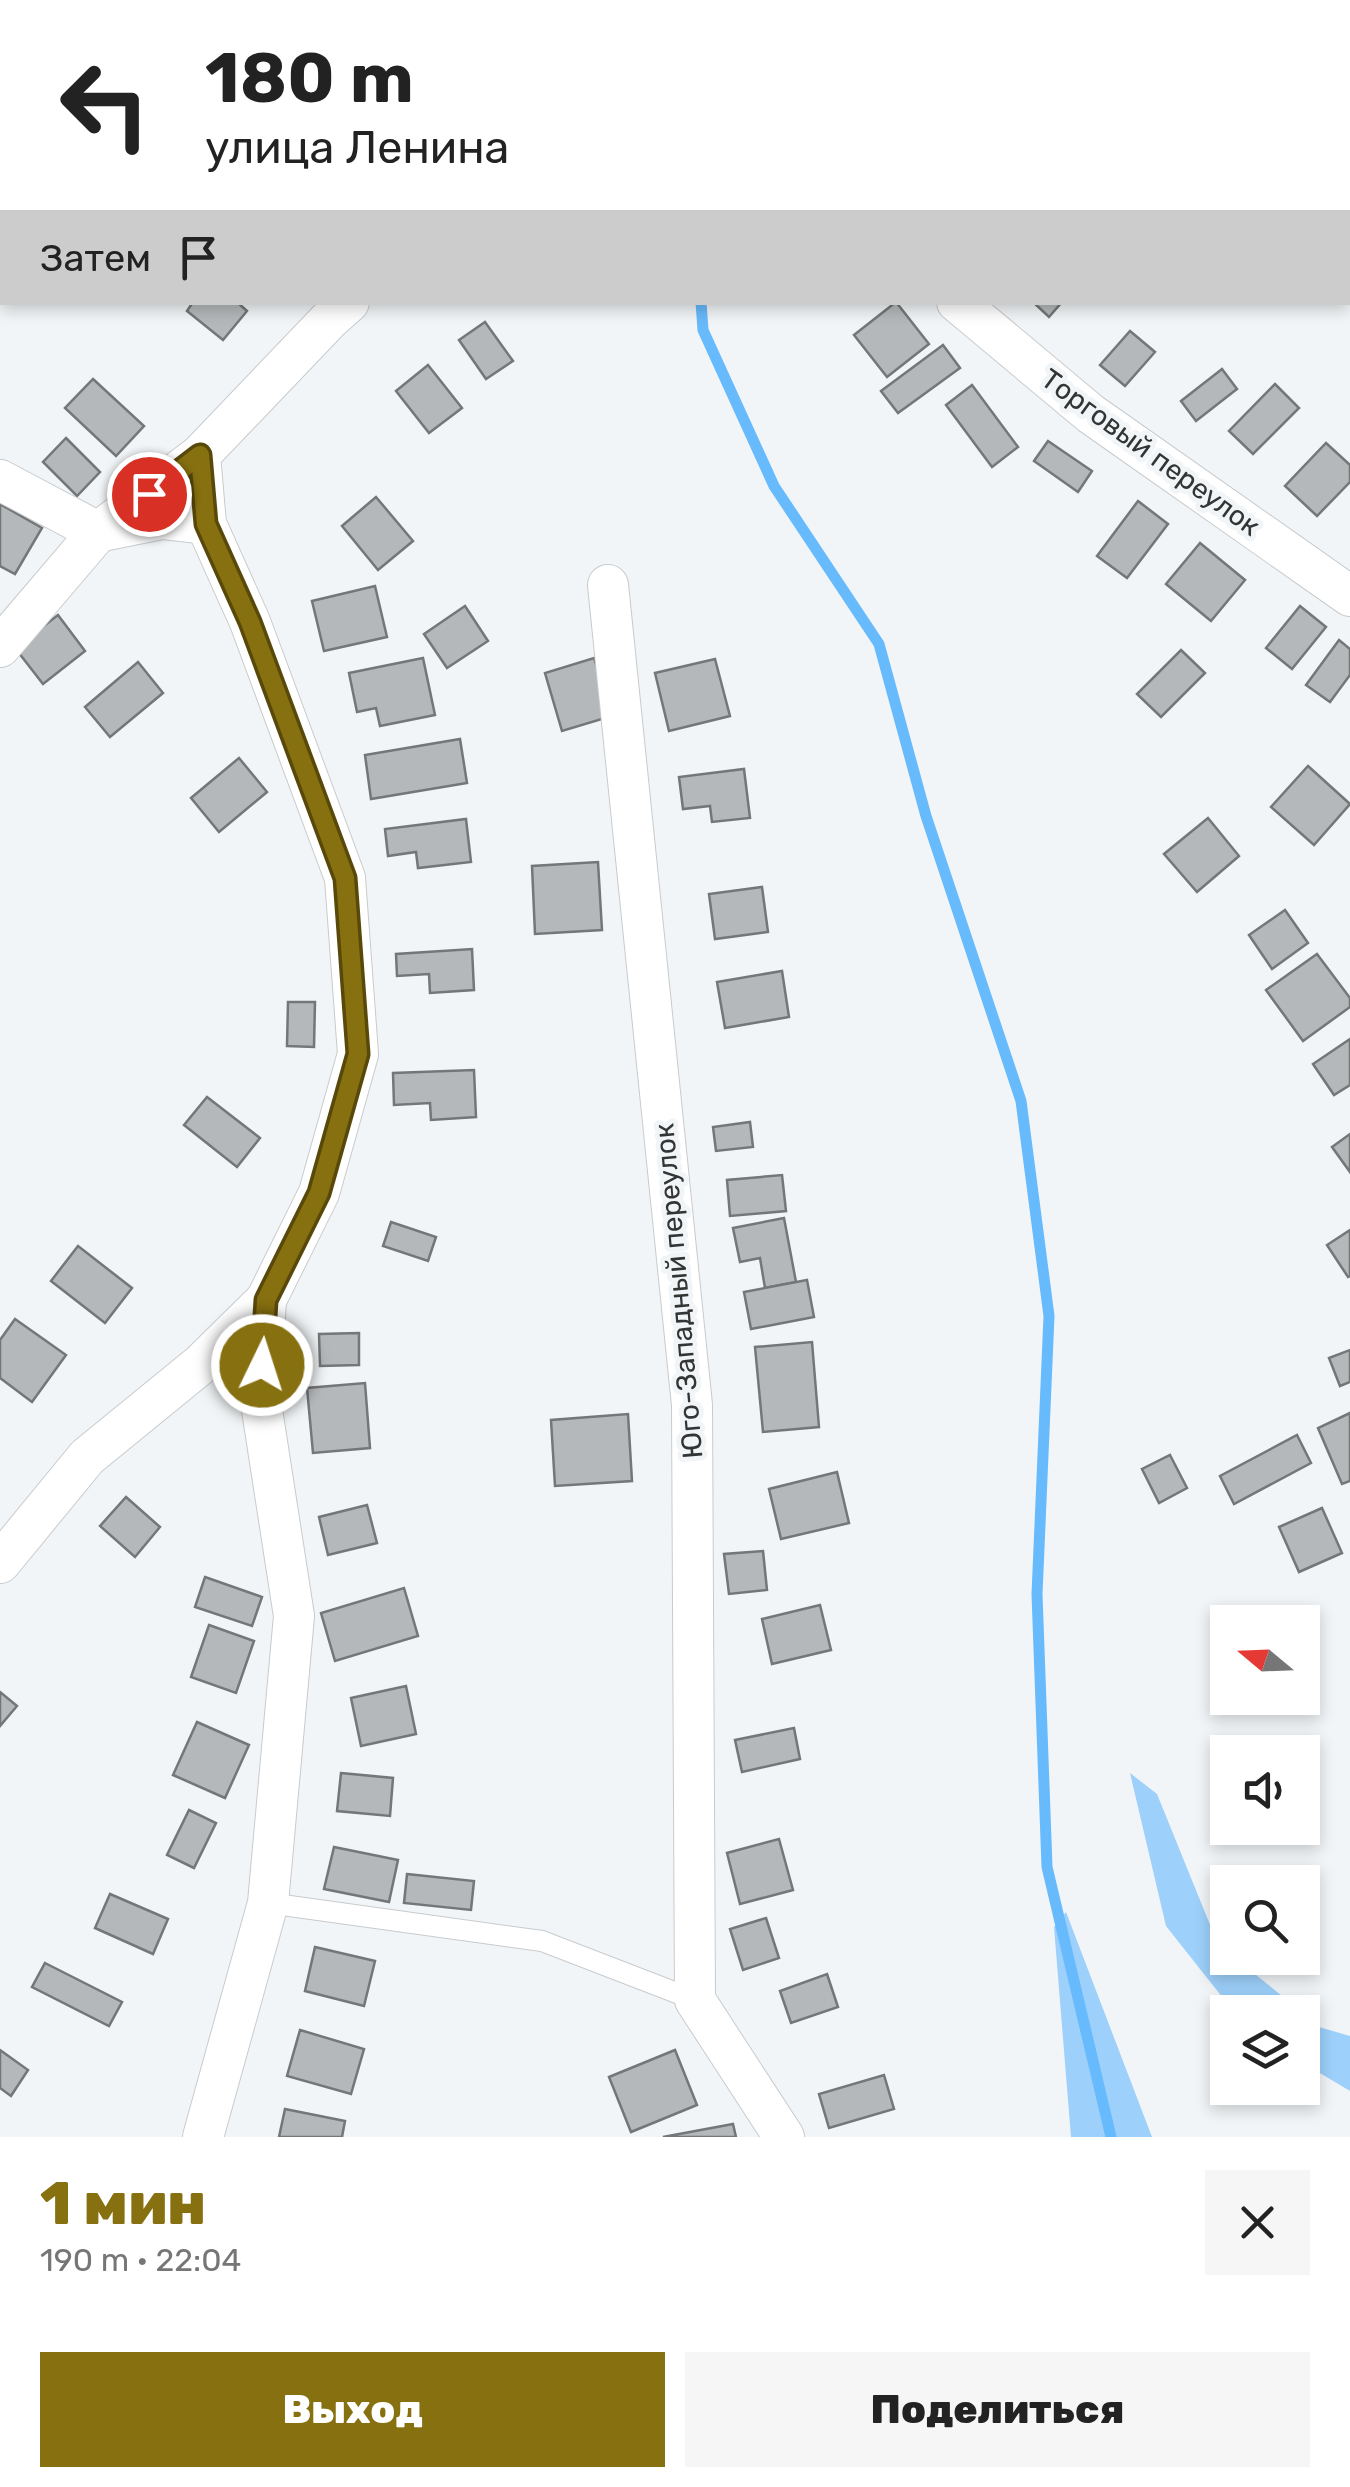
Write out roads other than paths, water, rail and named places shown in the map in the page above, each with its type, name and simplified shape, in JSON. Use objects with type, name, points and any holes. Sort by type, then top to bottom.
[{"type":"street","points":[[0,647],[98,532],[200,455],[346,305]]},
{"type":"street","name":"Торговый переулок","points":[[961,305],[1092,414],[1350,596]]},
{"type":"street","points":[[0,1563],[87,1457],[201,1364],[266,1300],[319,1193],[358,1054],[345,878],[250,622],[206,524],[200,455]]},
{"type":"street","points":[[0,480],[98,532],[162,519],[206,524]]},
{"type":"street","name":"Юго-Западный переулок","points":[[608,585],[692,1404],[695,2000]]},
{"type":"street","points":[[204,2137],[268,1903],[294,1616],[260,1398],[266,1300]]},
{"type":"street","points":[[201,1364],[260,1398]]},
{"type":"street","points":[[695,2000],[784,2137]]},
{"type":"lane","points":[[268,1903],[542,1941],[695,2000]]},
{"type":"waterway","points":[[701,305],[703,330],[774,486],[879,644],[926,816],[1021,1101],[1049,1316],[1037,1594],[1047,1867],[1111,2137]]}]
